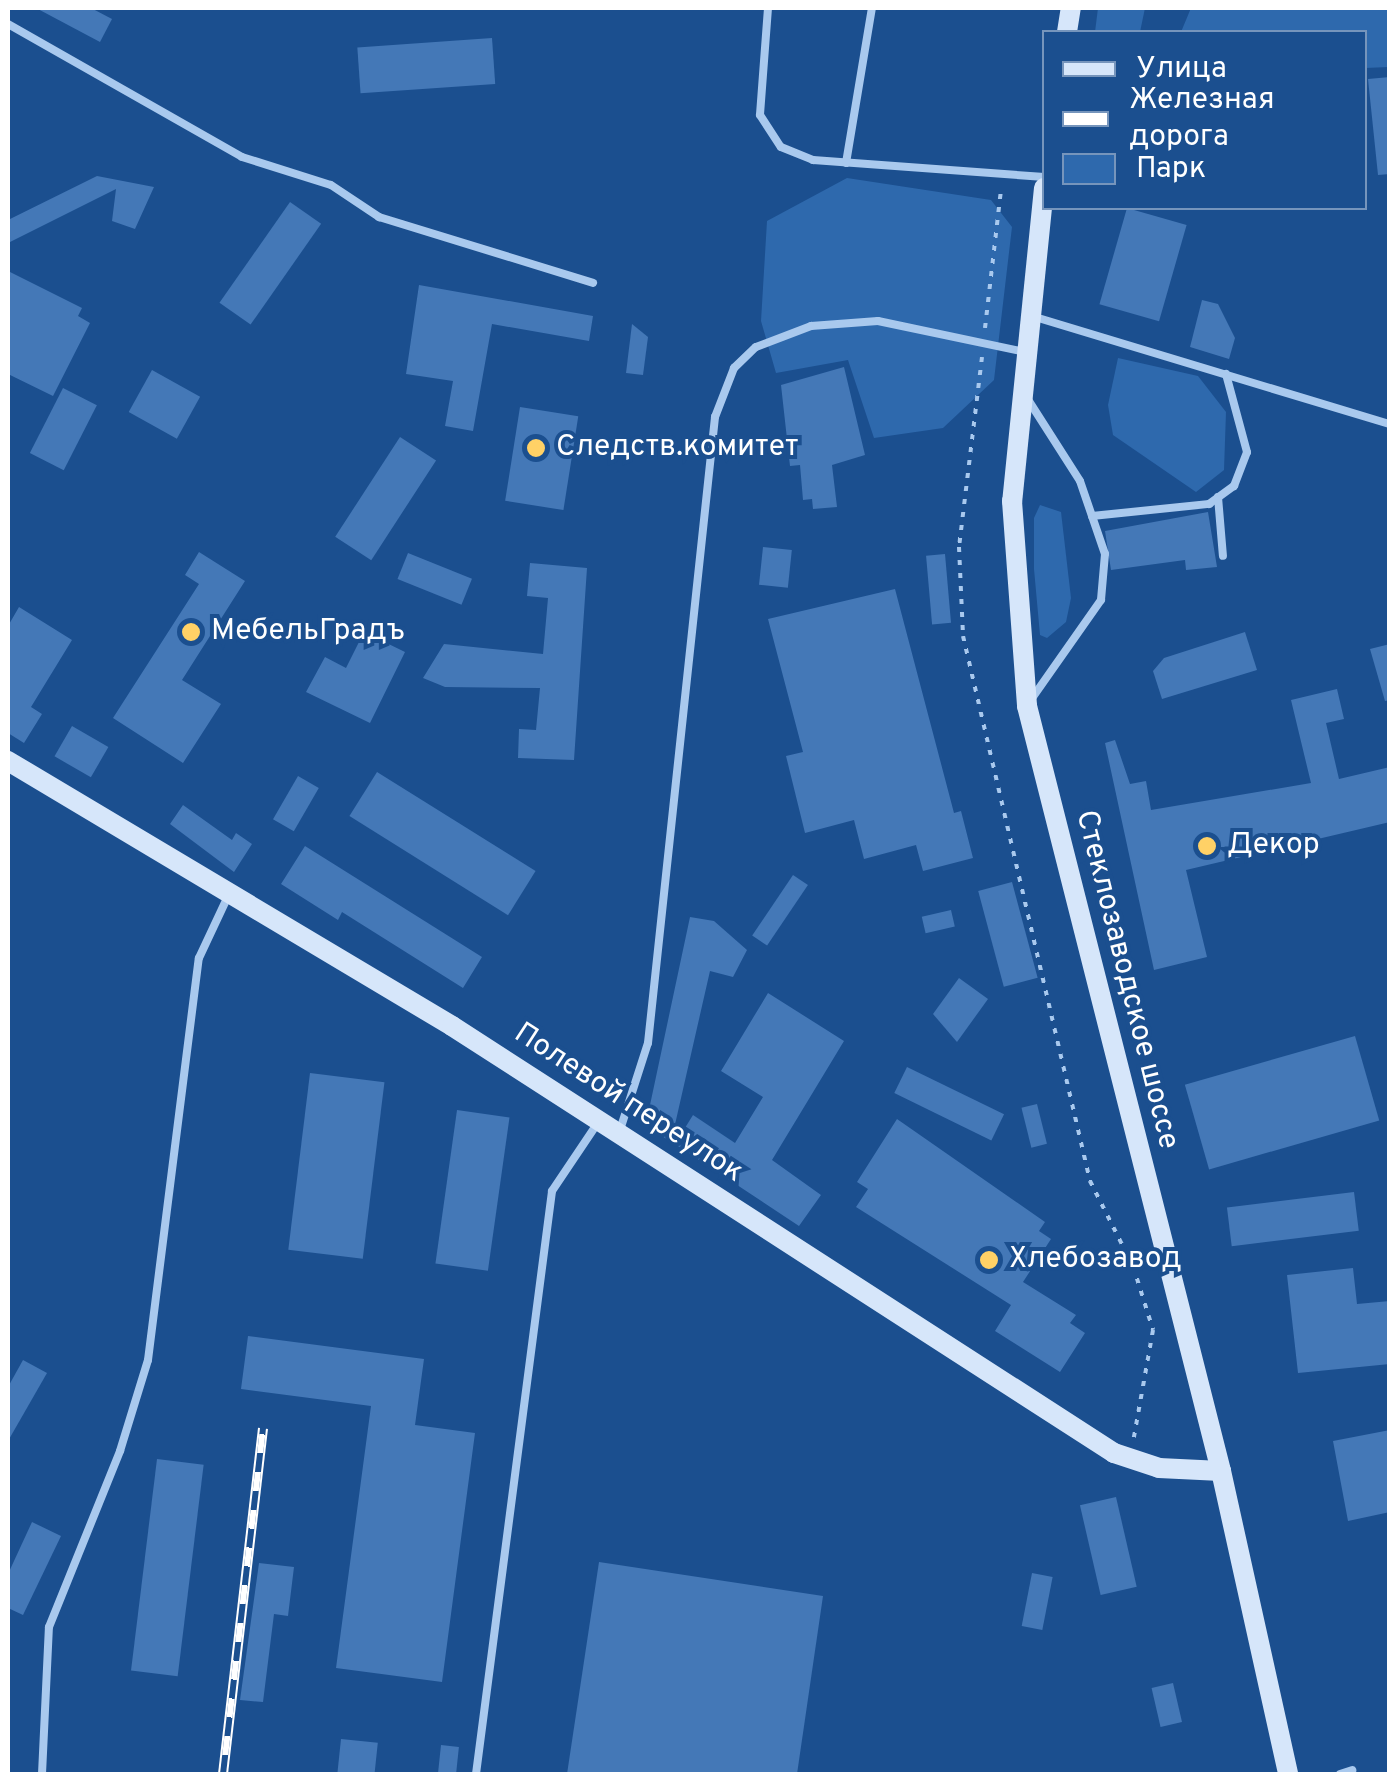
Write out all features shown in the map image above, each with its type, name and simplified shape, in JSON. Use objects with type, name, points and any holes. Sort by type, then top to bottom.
[{"type":"main road","name":"Стеклозаводское шоссе","points":[[1042,206],[1022,390],[1012,555],[1027,706],[1222,1471],[1288,1774]]},
{"type":"main road","name":"Полевой переулок","points":[[8,761],[619,1133],[1130,1458],[1159,1468],[1222,1471]]},
{"type":"lane","points":[[768,8],[760,115],[781,148],[813,160],[1042,177]]},
{"type":"lane","points":[[846,162],[872,8]]},
{"type":"lane","points":[[8,24],[242,157],[332,186],[398,224],[593,284]]},
{"type":"lane","points":[[1030,315],[1390,424]]},
{"type":"lane","points":[[619,1133],[648,1043],[715,417],[734,368],[756,347],[811,326],[878,322],[1026,352]]},
{"type":"lane","points":[[1092,516],[1209,504],[1234,486],[1247,452],[1226,374]]},
{"type":"lane","points":[[1022,390],[1080,481],[1105,554],[1101,600],[1027,706]]},
{"type":"lane","points":[[1218,497],[1223,556]]},
{"type":"lane","points":[[42,1774],[49,1627],[120,1451],[148,1360],[199,958],[230,894]]},
{"type":"lane","points":[[476,1774],[552,1191],[599,1121]]},
{"type":"lane","points":[[1340,1774],[1352,1770]]},
{"type":"path","points":[[1003,174],[959,547],[963,636],[1090,1181],[1134,1266],[1153,1330],[1130,1458]]},
{"type":"green space","points":[[1098,8],[1145,8],[1140,30],[1095,30]]},
{"type":"green space","points":[[1191,8],[1389,8],[1389,67],[1367,68],[1367,30],[1182,30]]},
{"type":"green space","points":[[847,178],[991,200],[1012,227],[994,380],[943,428],[874,438],[848,360],[776,373],[761,321],[767,221]]},
{"type":"green space","points":[[1118,358],[1198,376],[1226,412],[1224,470],[1196,492],[1113,435],[1108,405]]},
{"type":"green space","points":[[1040,505],[1061,512],[1071,598],[1066,622],[1047,638],[1040,635],[1034,569],[1034,518]]},
{"type":"building","points":[[36,8],[91,8],[112,19],[100,42]]},
{"type":"building","points":[[492,38],[495,84],[361,93],[357,47]]},
{"type":"building","points":[[1390,77],[1390,174],[1378,175],[1368,79]]},
{"type":"building","points":[[97,176],[154,187],[135,229],[112,221],[116,189],[8,243],[8,220]]},
{"type":"building","points":[[290,202],[321,224],[251,325],[219,303]]},
{"type":"building","points":[[1126,210],[1187,225],[1159,321],[1099,304]]},
{"type":"building","points":[[8,271],[82,308],[78,316],[90,323],[53,396],[8,374]]},
{"type":"building","points":[[419,285],[593,316],[589,341],[492,324],[473,431],[445,426],[453,381],[406,374]]},
{"type":"building","points":[[1202,300],[1218,304],[1235,338],[1229,359],[1190,347]]},
{"type":"building","points":[[632,324],[648,337],[643,375],[626,373]]},
{"type":"building","points":[[844,367],[865,455],[832,465],[837,507],[813,509],[812,499],[803,500],[800,465],[790,466],[781,385]]},
{"type":"building","points":[[152,370],[200,397],[177,439],[129,412]]},
{"type":"building","points":[[63,388],[97,405],[64,470],[30,453]]},
{"type":"building","points":[[520,407],[578,416],[563,510],[505,501]]},
{"type":"building","points":[[400,437],[436,460],[371,560],[335,537]]},
{"type":"building","points":[[1208,512],[1217,567],[1186,570],[1185,560],[1111,570],[1105,531]]},
{"type":"building","points":[[763,547],[792,550],[788,588],[759,585]]},
{"type":"building","name":"МебельГрадъ","points":[[199,552],[245,581],[182,680],[221,704],[183,763],[113,718],[199,584],[185,575]]},
{"type":"building","points":[[408,553],[472,579],[461,605],[398,579]]},
{"type":"building","points":[[945,554],[951,623],[932,624],[926,556]]},
{"type":"building","points":[[530,563],[587,568],[574,760],[518,758],[519,729],[536,730],[540,688],[445,687],[423,678],[444,644],[543,654],[548,598],[527,596]]},
{"type":"building","points":[[895,589],[954,813],[961,811],[973,858],[923,871],[916,845],[864,859],[854,820],[805,833],[786,756],[803,752],[768,619]]},
{"type":"building","points":[[19,607],[72,640],[31,707],[42,714],[24,743],[8,733],[8,626]]},
{"type":"building","points":[[364,632],[405,652],[370,723],[306,692],[325,657],[346,668]]},
{"type":"building","points":[[1245,632],[1257,670],[1162,699],[1153,671],[1164,658]]},
{"type":"building","points":[[1390,644],[1390,700],[1385,701],[1370,649]]},
{"type":"building","name":"Декор","points":[[1337,689],[1344,719],[1326,723],[1339,779],[1390,767],[1390,822],[1186,870],[1207,957],[1154,970],[1105,743],[1115,740],[1130,784],[1146,781],[1151,810],[1311,783],[1291,700]]},
{"type":"building","points":[[72,726],[108,747],[91,777],[54,756]]},
{"type":"building","points":[[377,772],[536,871],[508,915],[349,816]]},
{"type":"building","points":[[298,776],[319,788],[294,831],[273,819]]},
{"type":"building","points":[[183,805],[232,840],[236,833],[252,844],[234,872],[170,824]]},
{"type":"building","points":[[305,846],[482,957],[463,988],[342,912],[338,920],[281,884]]},
{"type":"building","points":[[793,875],[808,885],[767,946],[752,936]]},
{"type":"building","points":[[1012,882],[1038,978],[1004,987],[978,891]]},
{"type":"building","points":[[951,910],[955,927],[926,933],[922,917]]},
{"type":"building","points":[[690,917],[714,921],[747,950],[733,977],[710,971],[671,1142],[659,1134],[650,1105]]},
{"type":"building","points":[[959,978],[988,999],[957,1042],[933,1014]]},
{"type":"building","points":[[768,993],[844,1041],[772,1160],[821,1195],[799,1226],[675,1144],[693,1115],[735,1143],[763,1097],[721,1071]]},
{"type":"building","points":[[1355,1036],[1379,1121],[1209,1169],[1185,1085]]},
{"type":"building","points":[[907,1067],[1004,1114],[991,1140],[894,1093]]},
{"type":"building","points":[[310,1073],[384,1082],[363,1259],[288,1250]]},
{"type":"building","points":[[1037,1104],[1047,1144],[1031,1148],[1021,1108]]},
{"type":"building","points":[[457,1110],[509,1117],[488,1271],[435,1263]]},
{"type":"building","name":"Хлебозавод","points":[[897,1119],[1045,1222],[1039,1231],[1051,1239],[1023,1282],[1076,1315],[1070,1323],[1085,1333],[1060,1372],[995,1331],[1011,1305],[856,1207],[868,1189],[857,1182]]},
{"type":"building","points":[[1354,1192],[1359,1231],[1232,1246],[1227,1208]]},
{"type":"building","points":[[1353,1268],[1357,1304],[1390,1301],[1390,1364],[1298,1373],[1287,1275]]},
{"type":"building","points":[[248,1336],[424,1359],[415,1425],[475,1433],[442,1682],[336,1668],[371,1406],[241,1389]]},
{"type":"building","points":[[23,1360],[47,1373],[8,1441],[8,1387]]},
{"type":"building","points":[[1390,1430],[1390,1512],[1348,1521],[1333,1441]]},
{"type":"building","points":[[157,1459],[204,1465],[178,1676],[131,1670]]},
{"type":"building","points":[[1116,1497],[1137,1587],[1101,1595],[1080,1505]]},
{"type":"building","points":[[32,1522],[61,1536],[23,1615],[8,1608],[8,1574]]},
{"type":"building","points":[[599,1562],[823,1596],[797,1774],[567,1774]]},
{"type":"building","points":[[259,1563],[294,1567],[288,1616],[274,1614],[263,1702],[240,1700]]},
{"type":"building","points":[[1032,1573],[1053,1577],[1042,1630],[1022,1626]]},
{"type":"building","points":[[1173,1683],[1182,1722],[1161,1727],[1152,1688]]},
{"type":"building","points":[[341,1739],[378,1743],[375,1774],[337,1774]]},
{"type":"building","points":[[441,1745],[459,1747],[456,1774],[438,1774]]},
{"type":"railway","points":[[223,1774],[263,1428]]},
{"type":"place","name":"Следств.комитет","points":[[536,448]]},
{"type":"place","name":"МебельГрадъ","points":[[191,632]]},
{"type":"place","name":"Декор","points":[[1207,846]]},
{"type":"place","name":"Хлебозавод","points":[[989,1260]]}]
